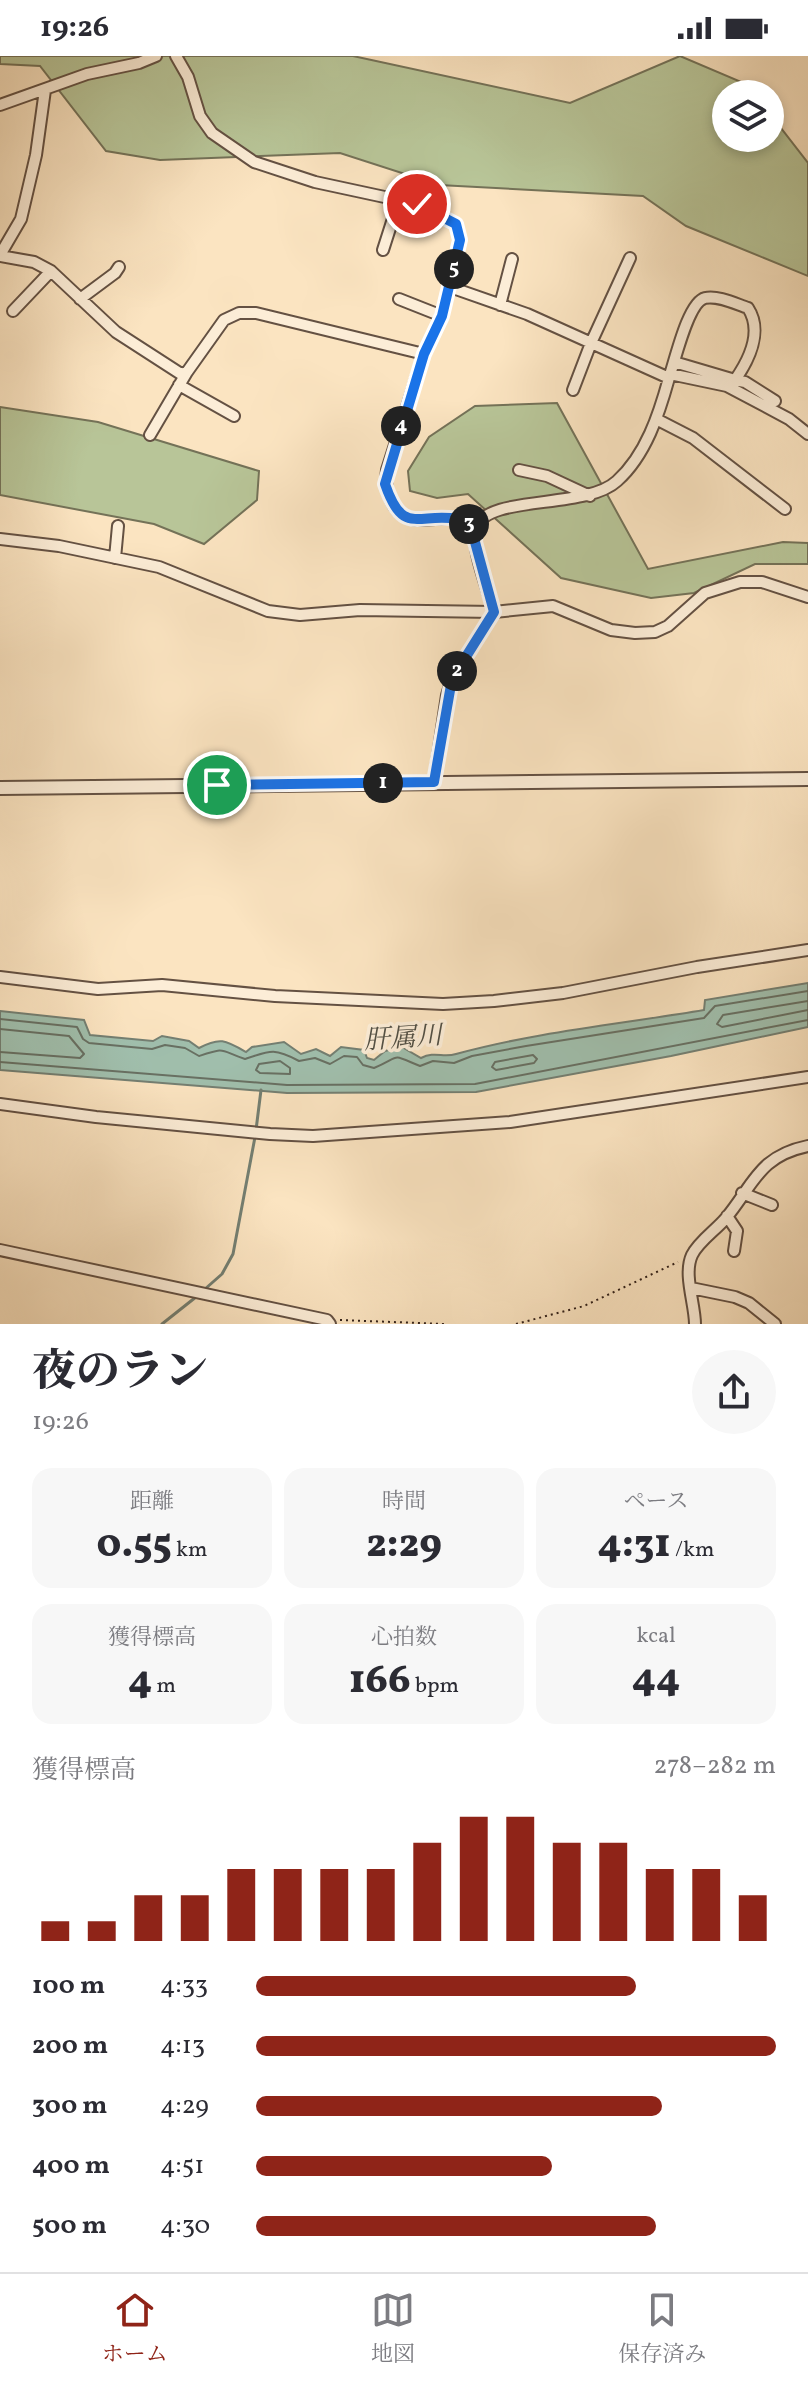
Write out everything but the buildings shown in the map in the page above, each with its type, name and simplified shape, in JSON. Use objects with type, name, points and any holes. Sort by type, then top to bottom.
[{"type":"street","points":[[0,105],[87,74],[139,63],[156,56]]},
{"type":"street","points":[[176,56],[188,77],[200,116],[206,125],[212,133],[254,162],[315,182],[417,204],[456,224],[460,240],[450,287],[442,316],[424,354],[385,484],[396,510],[404,517],[414,520],[458,519],[476,527]]},
{"type":"street","points":[[45,90],[36,155],[21,219],[0,256],[34,262],[51,271],[116,332],[181,374],[187,372]]},
{"type":"street","points":[[383,250],[399,200]]},
{"type":"street","points":[[573,390],[630,258]]},
{"type":"street","points":[[500,305],[512,259]]},
{"type":"street","points":[[80,299],[119,267]]},
{"type":"street","points":[[13,311],[51,271]]},
{"type":"street","points":[[450,287],[670,376],[727,386],[789,419],[808,434]]},
{"type":"street","points":[[434,782],[452,679],[494,612],[475,542],[476,527],[485,515],[499,508],[590,496],[616,483],[629,469],[658,420],[690,313],[697,301],[706,297],[748,308],[752,314],[755,325],[753,344],[747,363],[735,380]]},
{"type":"street","points":[[399,299],[442,316]]},
{"type":"street","points":[[150,435],[187,372],[224,320],[239,313],[256,313],[424,354]]},
{"type":"street","points":[[674,362],[745,382],[775,401]]},
{"type":"street","points":[[179,385],[234,416]]},
{"type":"street","points":[[658,420],[693,438],[785,509]]},
{"type":"street","points":[[519,470],[547,476],[590,496]]},
{"type":"street","points":[[115,558],[118,526]]},
{"type":"street","points":[[0,539],[59,546],[159,567],[268,611],[300,615],[360,610],[494,612],[553,606],[611,630],[635,633],[655,632],[668,626],[705,593],[740,582],[762,582],[808,597]]},
{"type":"street","points":[[0,788],[808,779]]},
{"type":"street","points":[[0,977],[98,989],[162,985],[275,996],[443,1004],[563,993],[697,967],[808,950]]},
{"type":"street","points":[[0,1104],[270,1134],[340,1135],[510,1122],[808,1077]]},
{"type":"street","points":[[695,1324],[688,1272],[692,1256],[773,1158],[787,1150],[808,1146]]},
{"type":"street","points":[[742,1193],[772,1205]]},
{"type":"street","points":[[727,1216],[737,1231],[734,1251]]},
{"type":"street","points":[[0,1250],[324,1321]]},
{"type":"street","points":[[691,1288],[735,1297],[775,1324]]},
{"type":"street","points":[[302,1324],[324,1321]]},
{"type":"path","points":[[516,1324],[584,1306],[692,1256]]},
{"type":"path","points":[[324,1321],[445,1324]]},
{"type":"shaded area","points":[[0,56],[353,56],[570,103],[680,56],[737,80],[712,80],[712,152],[784,152],[784,132],[808,163],[808,276],[686,226],[643,196],[439,185],[340,153],[160,160],[106,151],[40,66],[0,64]]},
{"type":"shaded area","points":[[557,403],[648,569],[783,542],[808,543],[808,564],[755,564],[694,593],[651,598],[561,578],[468,494],[437,498],[410,491],[408,471],[429,437],[475,406]]},
{"type":"shaded area","points":[[0,407],[98,422],[259,471],[257,500],[204,544],[154,524],[0,495]]},
{"type":"water","points":[[808,983],[808,1027],[476,1092],[287,1093],[0,1070],[0,1011],[84,1020],[90,1035],[153,1041],[162,1036],[189,1041],[199,1048],[222,1041],[246,1052],[252,1047],[284,1042],[301,1054],[316,1049],[330,1056],[341,1047],[364,1050],[367,1058],[374,1060],[385,1051],[402,1047],[421,1058],[451,1055],[548,1034],[704,1010],[705,1000]]},
{"type":"waterway","points":[[256,1130],[261,1090]]},
{"type":"waterway","points":[[205,1289],[222,1274],[233,1254],[255,1137]]},
{"type":"waterway","points":[[162,1324],[196,1297]]},
{"type":"route","points":[[217,785],[434,782],[452,679],[494,612],[475,542],[476,527],[458,519],[414,520],[404,517],[396,510],[385,484],[424,354],[442,316],[460,240],[456,224],[417,204]]},
{"type":"water label","name":"肝属川","points":[[403,1039]]}]
